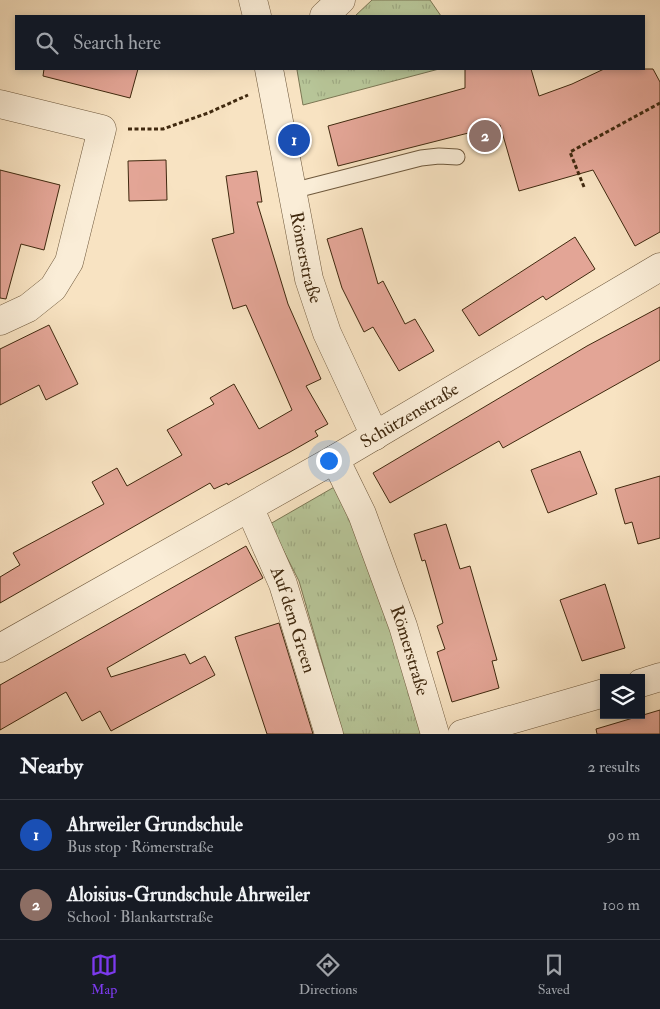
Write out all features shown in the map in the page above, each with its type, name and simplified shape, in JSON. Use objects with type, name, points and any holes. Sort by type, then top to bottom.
[{"type":"street","points":[[253,0],[257,15]]},
{"type":"street","points":[[325,15],[341,0]]},
{"type":"street","name":"Römerstraße","points":[[271,77],[309,279],[327,333],[375,436]]},
{"type":"street","points":[[0,104],[102,129],[69,262],[53,288],[28,308],[0,321]]},
{"type":"street","name":"Schützenstraße","points":[[0,648],[250,509],[660,267]]},
{"type":"street","name":"Römerstraße","points":[[335,459],[362,514],[403,626],[435,734]]},
{"type":"street","name":"Auf dem Green","points":[[250,509],[283,584],[329,734]]},
{"type":"street","points":[[645,681],[660,677]]},
{"type":"street","points":[[462,734],[600,694]]},
{"type":"lane","points":[[292,191],[421,158],[439,156],[457,158]]},
{"type":"path","points":[[102,129],[163,129],[208,113],[271,77]]},
{"type":"path","points":[[584,188],[570,152],[660,102]]},
{"type":"green space","points":[[372,0],[430,0],[440,15],[356,15]]},
{"type":"green space","points":[[297,70],[435,70],[303,105]]},
{"type":"green space","points":[[336,486],[379,589],[421,734],[343,734],[299,581],[270,524]]},
{"type":"building","points":[[653,69],[660,82],[660,232],[635,246],[593,170],[519,191],[500,125],[338,166],[328,126],[465,88],[465,70],[531,70],[539,96],[572,84],[602,70]]},
{"type":"building","points":[[44,70],[138,70],[130,98],[43,76]]},
{"type":"building","points":[[166,160],[167,200],[129,201],[128,161]]},
{"type":"building","points":[[0,170],[60,185],[44,250],[21,244],[6,299],[0,298]]},
{"type":"building","points":[[257,171],[262,202],[257,202],[288,304],[321,379],[306,386],[328,424],[315,431],[318,436],[290,452],[228,485],[227,483],[214,489],[210,483],[0,603],[0,577],[20,565],[13,553],[104,504],[92,482],[117,468],[127,486],[182,455],[167,430],[214,404],[210,398],[234,384],[259,429],[292,410],[246,305],[233,309],[212,239],[234,233],[226,176]]},
{"type":"building","points":[[362,228],[378,284],[383,281],[405,324],[415,319],[434,351],[399,371],[373,327],[364,332],[342,288],[327,239]]},
{"type":"building","points":[[575,237],[595,269],[546,300],[543,296],[479,336],[462,310]]},
{"type":"building","points":[[660,307],[660,360],[503,448],[499,441],[390,503],[373,473],[587,346]]},
{"type":"building","points":[[49,325],[78,384],[46,400],[39,385],[0,405],[0,349]]},
{"type":"building","points":[[580,451],[597,494],[548,513],[531,470]]},
{"type":"building","points":[[660,476],[660,538],[638,544],[632,522],[625,524],[615,489]]},
{"type":"building","points":[[446,524],[460,569],[470,566],[497,660],[492,661],[499,688],[452,702],[437,652],[445,649],[437,626],[443,623],[425,560],[422,561],[414,534]]},
{"type":"building","points":[[246,546],[263,578],[107,668],[111,677],[185,654],[190,664],[205,656],[215,675],[111,731],[100,711],[82,721],[66,692],[0,730],[0,685]]},
{"type":"building","points":[[605,584],[625,648],[582,661],[560,600]]},
{"type":"building","points":[[279,623],[313,734],[267,734],[235,637]]},
{"type":"building","points":[[660,710],[660,734],[597,734],[596,729],[630,719],[645,719],[645,714]]},
{"type":"place","name":"Aloisius-Grundschule Ahrweiler","points":[[485,136]]},
{"type":"place","name":"Ahrweiler Grundschule","points":[[294,140]]}]
